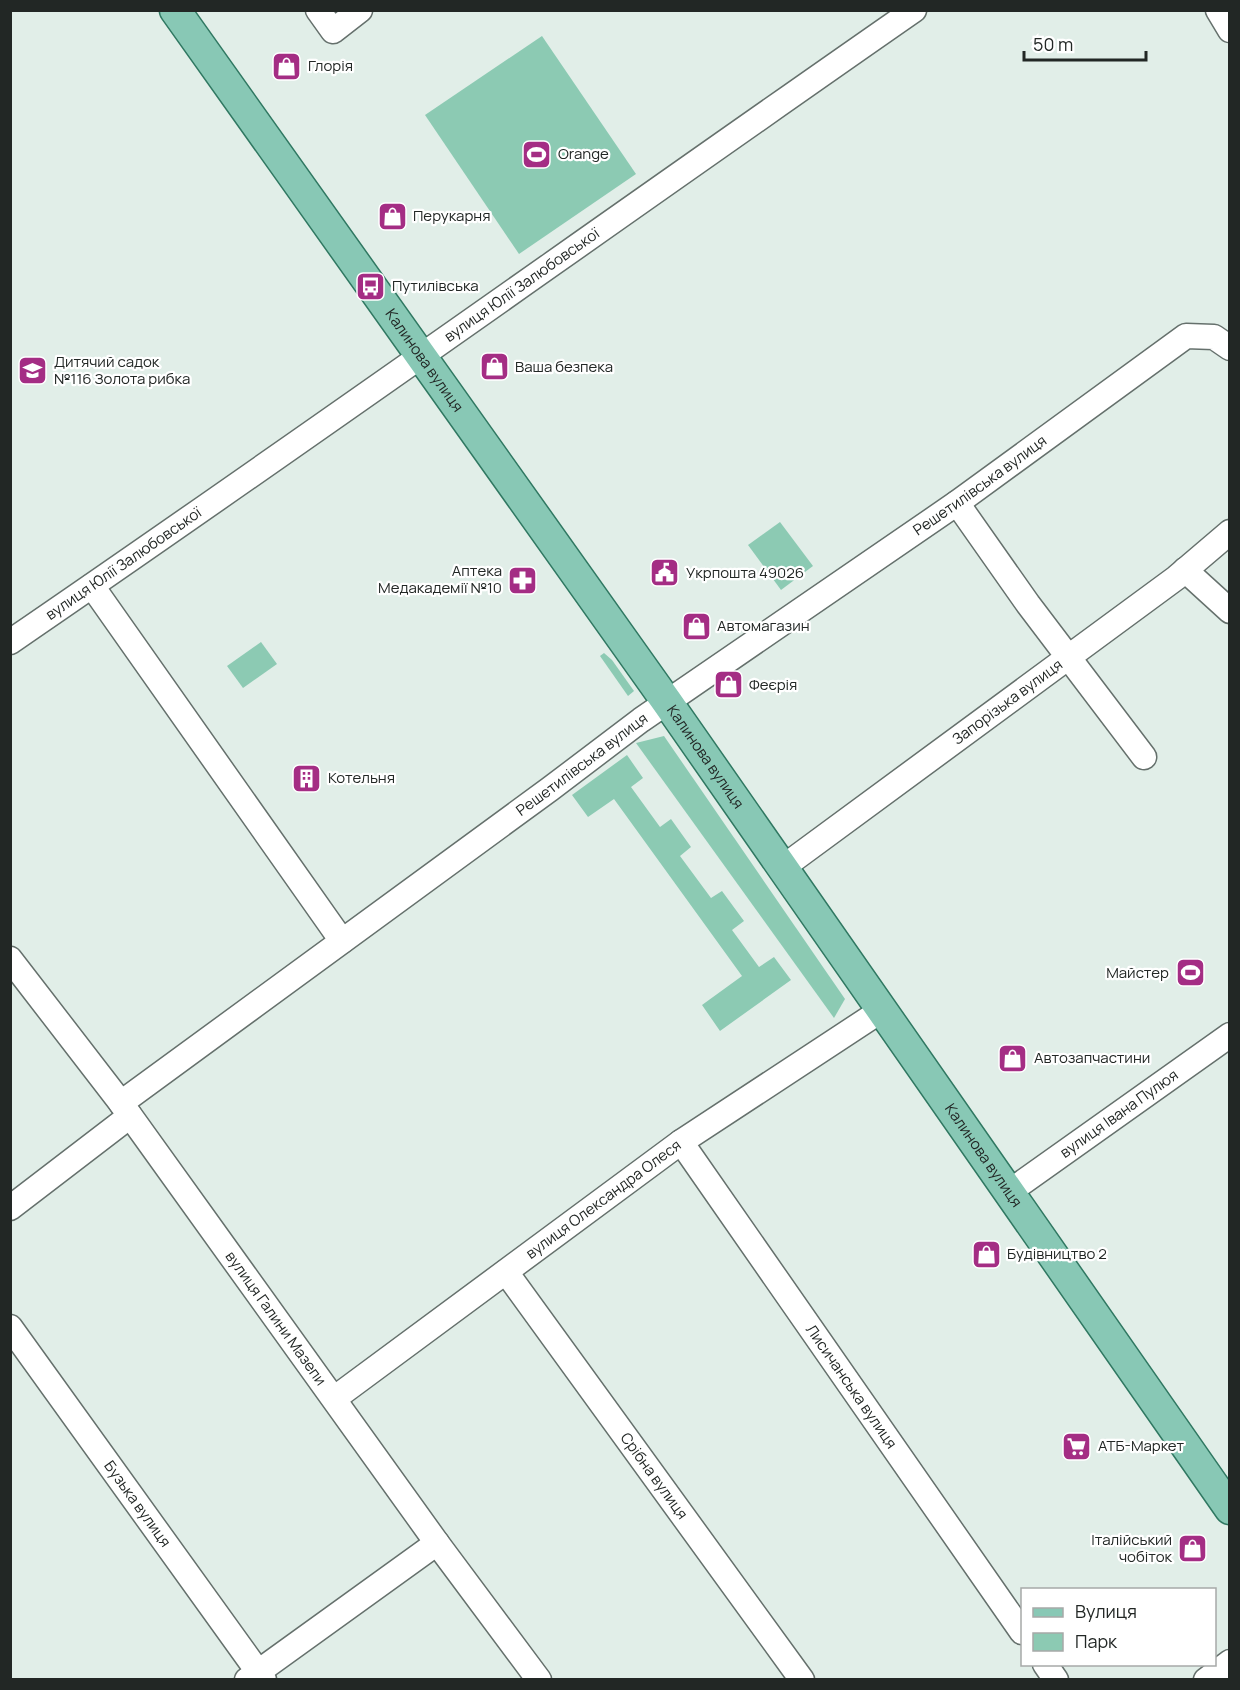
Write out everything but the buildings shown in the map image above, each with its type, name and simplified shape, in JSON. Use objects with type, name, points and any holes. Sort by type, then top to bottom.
[{"type":"main road","name":"Калинова вулиця","points":[[175,10],[667,702],[1230,1509]]},
{"type":"street","points":[[318,10],[333,31],[360,10]]},
{"type":"street","name":"вулиця Юлії Залюбовської","points":[[10,642],[914,10]]},
{"type":"street","points":[[1218,10],[1230,30]]},
{"type":"street","name":"Решетилівська вулиця","points":[[10,1208],[125,1109],[342,941],[667,702],[957,503],[1186,336],[1214,337],[1230,348]]},
{"type":"street","points":[[957,503],[1028,604],[1144,757]]},
{"type":"street","name":"Запорізька вулиця","points":[[782,868],[1068,658],[1185,570],[1230,532]]},
{"type":"street","points":[[1185,570],[1230,611]]},
{"type":"street","points":[[92,586],[342,941]]},
{"type":"street","name":"вулиця Галини Мазепи","points":[[10,959],[125,1109],[335,1398],[437,1543],[539,1680]]},
{"type":"street","name":"вулиця Олександра Олеся","points":[[335,1398],[681,1142],[882,1010]]},
{"type":"street","name":"вулиця Івана Пулюя","points":[[1009,1192],[1230,1035]]},
{"type":"street","name":"Лисичанська вулиця","points":[[681,1142],[1021,1629]]},
{"type":"street","name":"Срібна вулиця","points":[[506,1272],[802,1680]]},
{"type":"street","name":"Бузька вулиця","points":[[10,1327],[256,1677]]},
{"type":"street","points":[[256,1677],[437,1543]]},
{"type":"street","points":[[1206,1680],[1230,1662]]},
{"type":"street","points":[[1046,1666],[1056,1680]]},
{"type":"green space","name":"Orange","points":[[542,36],[636,174],[519,254],[425,115]]},
{"type":"green space","points":[[780,522],[813,566],[781,590],[748,545]]},
{"type":"green space","points":[[261,642],[277,664],[243,688],[227,666]]},
{"type":"green space","points":[[604,653],[612,660],[634,691],[628,696],[600,656]]},
{"type":"green space","points":[[664,736],[845,999],[834,1018],[636,743]]},
{"type":"green space","points":[[627,755],[643,778],[631,787],[660,827],[671,819],[691,847],[680,856],[711,898],[722,891],[744,921],[732,930],[759,967],[774,957],[791,980],[720,1031],[702,1005],[742,976],[614,799],[588,817],[572,795]]},
{"type":"place","name":"Глорія","points":[[287,66]]},
{"type":"place","name":"Orange","points":[[537,154]]},
{"type":"place","name":"Перукарня","points":[[392,216]]},
{"type":"place","name":"Путилівська","points":[[371,286]]},
{"type":"place","name":"Ваша безпека","points":[[494,367]]},
{"type":"place","name":"Дитячий садок №116 Золота рибка","points":[[33,371]]},
{"type":"place","name":"Укрпошта 49026","points":[[665,573]]},
{"type":"place","name":"Аптека Медакадемії №10","points":[[523,580]]},
{"type":"place","name":"Автомагазин","points":[[696,626]]},
{"type":"place","name":"Феєрія","points":[[728,685]]},
{"type":"place","name":"Котельня","points":[[307,778]]},
{"type":"place","name":"Майстер","points":[[1190,973]]},
{"type":"place","name":"Автозапчастини","points":[[1013,1058]]},
{"type":"place","name":"Будівництво 2","points":[[986,1254]]},
{"type":"place","name":"АТБ-Маркет","points":[[1077,1446]]},
{"type":"place","name":"Італійський чобіток","points":[[1193,1549]]}]
